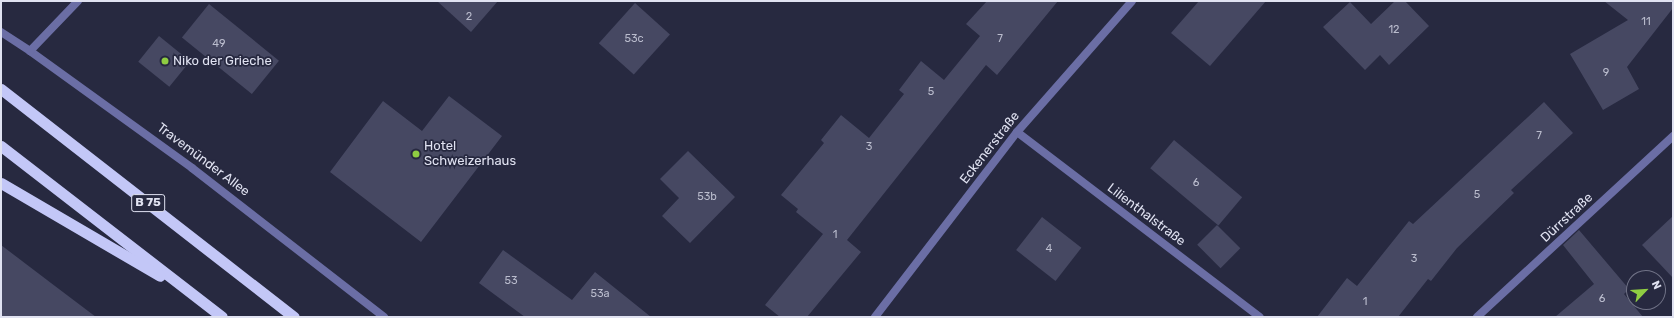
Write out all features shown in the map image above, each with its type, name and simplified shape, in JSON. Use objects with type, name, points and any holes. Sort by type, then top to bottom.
[{"type":"highway","name":"B 75","points":[[1,89],[294,317]]},
{"type":"highway","points":[[1,146],[221,316]]},
{"type":"highway","points":[[1,183],[200,300]]},
{"type":"street","points":[[30,51],[78,1]]},
{"type":"street","name":"Eckenerstraße","points":[[875,317],[1016,132],[1132,1]]},
{"type":"street","name":"Travemünder Allee","points":[[1,32],[30,51],[192,168],[384,317]]},
{"type":"street","name":"Lilienthalstraße","points":[[1016,132],[1260,317]]},
{"type":"street","name":"Dürrstraße","points":[[1477,317],[1673,136]]},
{"type":"building","points":[[437,1],[498,1],[471,32]]},
{"type":"building","points":[[987,1],[1058,1],[997,75],[986,65],[847,240],[861,252],[807,317],[780,317],[765,305],[823,234],[796,212],[798,209],[781,195],[824,143],[821,140],[841,115],[869,138],[904,94],[899,90],[921,61],[944,80],[980,36],[966,24]]},
{"type":"building","points":[[1199,1],[1266,1],[1210,66],[1171,33]]},
{"type":"building","points":[[1395,1],[1405,1],[1429,26],[1389,65],[1380,55],[1365,70],[1323,27],[1350,2],[1371,24]]},
{"type":"building","points":[[1604,1],[1673,1],[1673,8],[1627,67],[1639,89],[1603,110],[1570,54],[1628,20]]},
{"type":"building","points":[[635,3],[670,34],[634,75],[599,43]]},
{"type":"building","points":[[209,4],[279,61],[252,94],[182,37]]},
{"type":"building","points":[[159,36],[190,61],[169,87],[138,62]]},
{"type":"building","name":"Hotel Schweizerhaus","points":[[449,96],[502,136],[421,242],[330,172],[383,101],[422,131]]},
{"type":"building","points":[[1544,102],[1573,133],[1511,190],[1514,193],[1457,248],[1431,281],[1428,279],[1398,317],[1317,317],[1347,278],[1357,286],[1409,221],[1413,224]]},
{"type":"building","points":[[1174,140],[1242,197],[1218,226],[1150,168]]},
{"type":"building","points":[[688,151],[735,197],[690,243],[662,216],[679,198],[660,179]]},
{"type":"building","points":[[1673,216],[1673,278],[1666,270],[1642,245]]},
{"type":"building","points":[[1042,217],[1081,248],[1056,281],[1016,250]]},
{"type":"building","points":[[1217,225],[1240,248],[1221,268],[1197,245]]},
{"type":"building","points":[[1579,230],[1626,285],[1626,292],[1624,294],[1626,296],[1626,310],[1637,310],[1643,317],[1555,317],[1594,284],[1563,245]]},
{"type":"building","points":[[1,245],[51,283],[96,317],[1,317]]},
{"type":"building","points":[[503,250],[572,300],[595,272],[651,317],[525,317],[479,283]]},
{"type":"place","name":"Niko der Grieche","points":[[165,61]]},
{"type":"place","name":"Hotel Schweizerhaus","points":[[416,154]]}]
